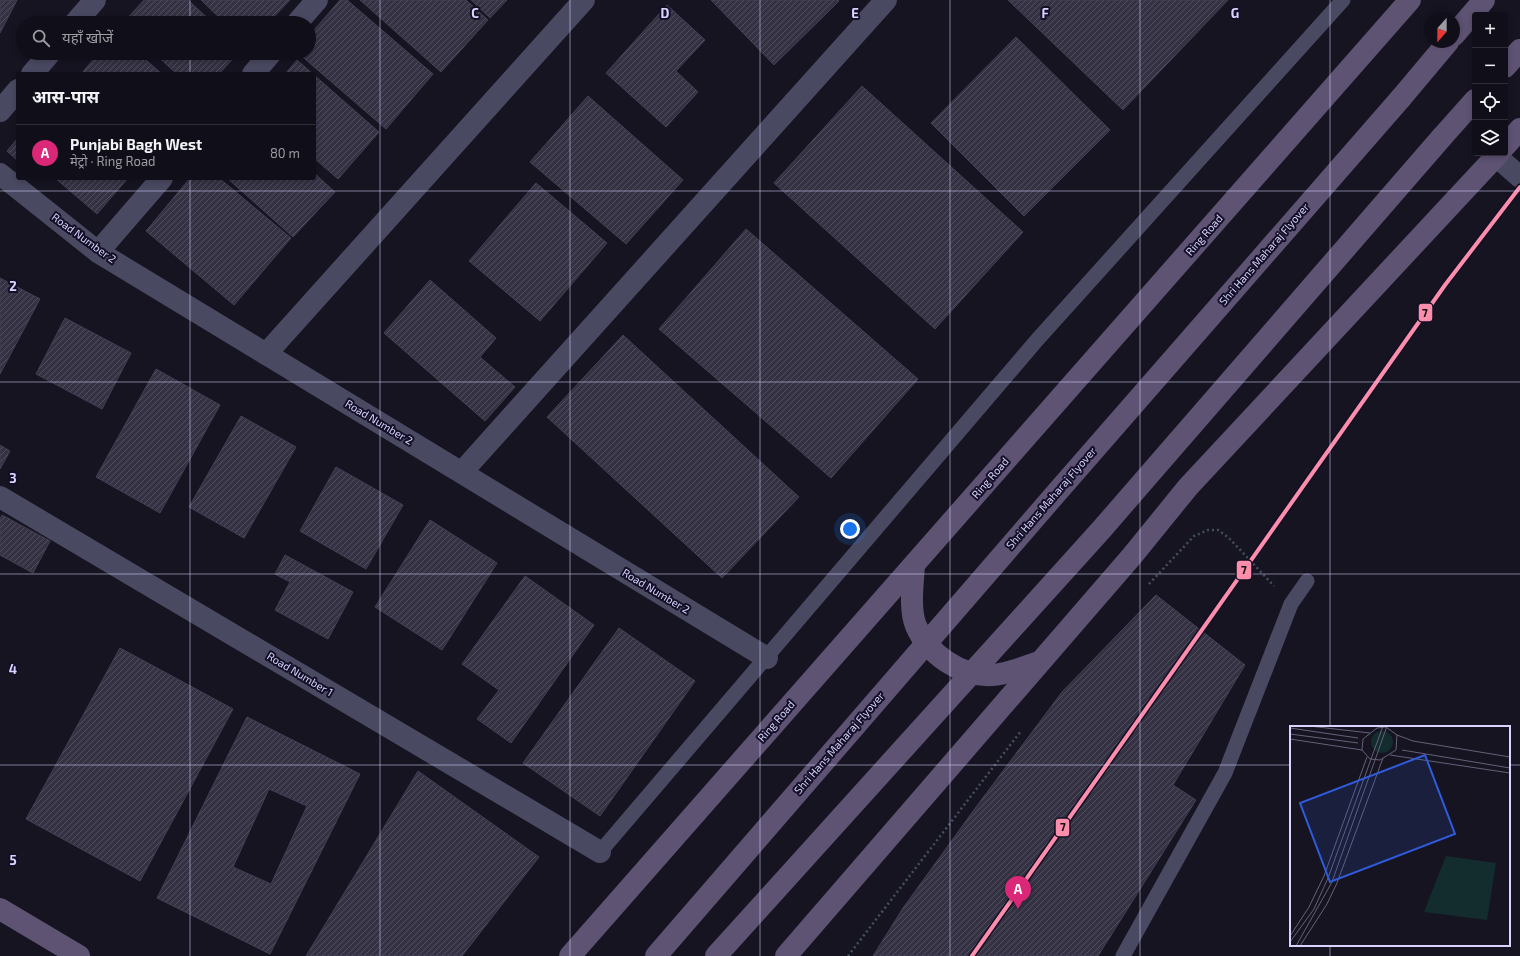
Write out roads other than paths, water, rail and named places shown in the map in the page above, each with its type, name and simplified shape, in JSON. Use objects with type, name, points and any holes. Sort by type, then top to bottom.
[{"type":"main road","name":"Ring Road","points":[[570,956],[1410,0]]},
{"type":"main road","points":[[1460,29],[1484,0]]},
{"type":"main road","name":"Shri Hans Maharaj Flyover","points":[[656,956],[1443,48]]},
{"type":"main road","points":[[1508,64],[1520,50]]},
{"type":"main road","points":[[716,956],[1101,530],[1472,103]]},
{"type":"main road","points":[[1508,143],[1520,129]]},
{"type":"main road","points":[[786,956],[1132,556],[1188,487],[1496,156]]},
{"type":"main road","points":[[914,565],[911,596],[916,625],[928,646],[947,662],[969,672],[992,675],[1017,670],[1040,661]]},
{"type":"main road","points":[[0,909],[79,956]]},
{"type":"street","points":[[81,16],[95,0]]},
{"type":"street","points":[[303,16],[317,0]]},
{"type":"street","points":[[266,354],[584,0]]},
{"type":"street","points":[[462,472],[886,0]]},
{"type":"street","points":[[34,72],[44,60]]},
{"type":"street","points":[[254,72],[265,60]]},
{"type":"street","points":[[0,111],[16,92]]},
{"type":"street","points":[[1503,156],[1520,176]]},
{"type":"street","name":"Road Number 2","points":[[0,174],[98,252],[767,658]]},
{"type":"street","points":[[98,252],[160,180]]},
{"type":"street","name":"Road Number 1","points":[[0,497],[600,852]]},
{"type":"lane","points":[[600,852],[1037,340],[1343,0]]},
{"type":"lane","points":[[1124,956],[1225,773],[1291,604],[1307,581]]},
{"type":"place","name":"Punjabi Bagh West","points":[[1018,909]]}]
